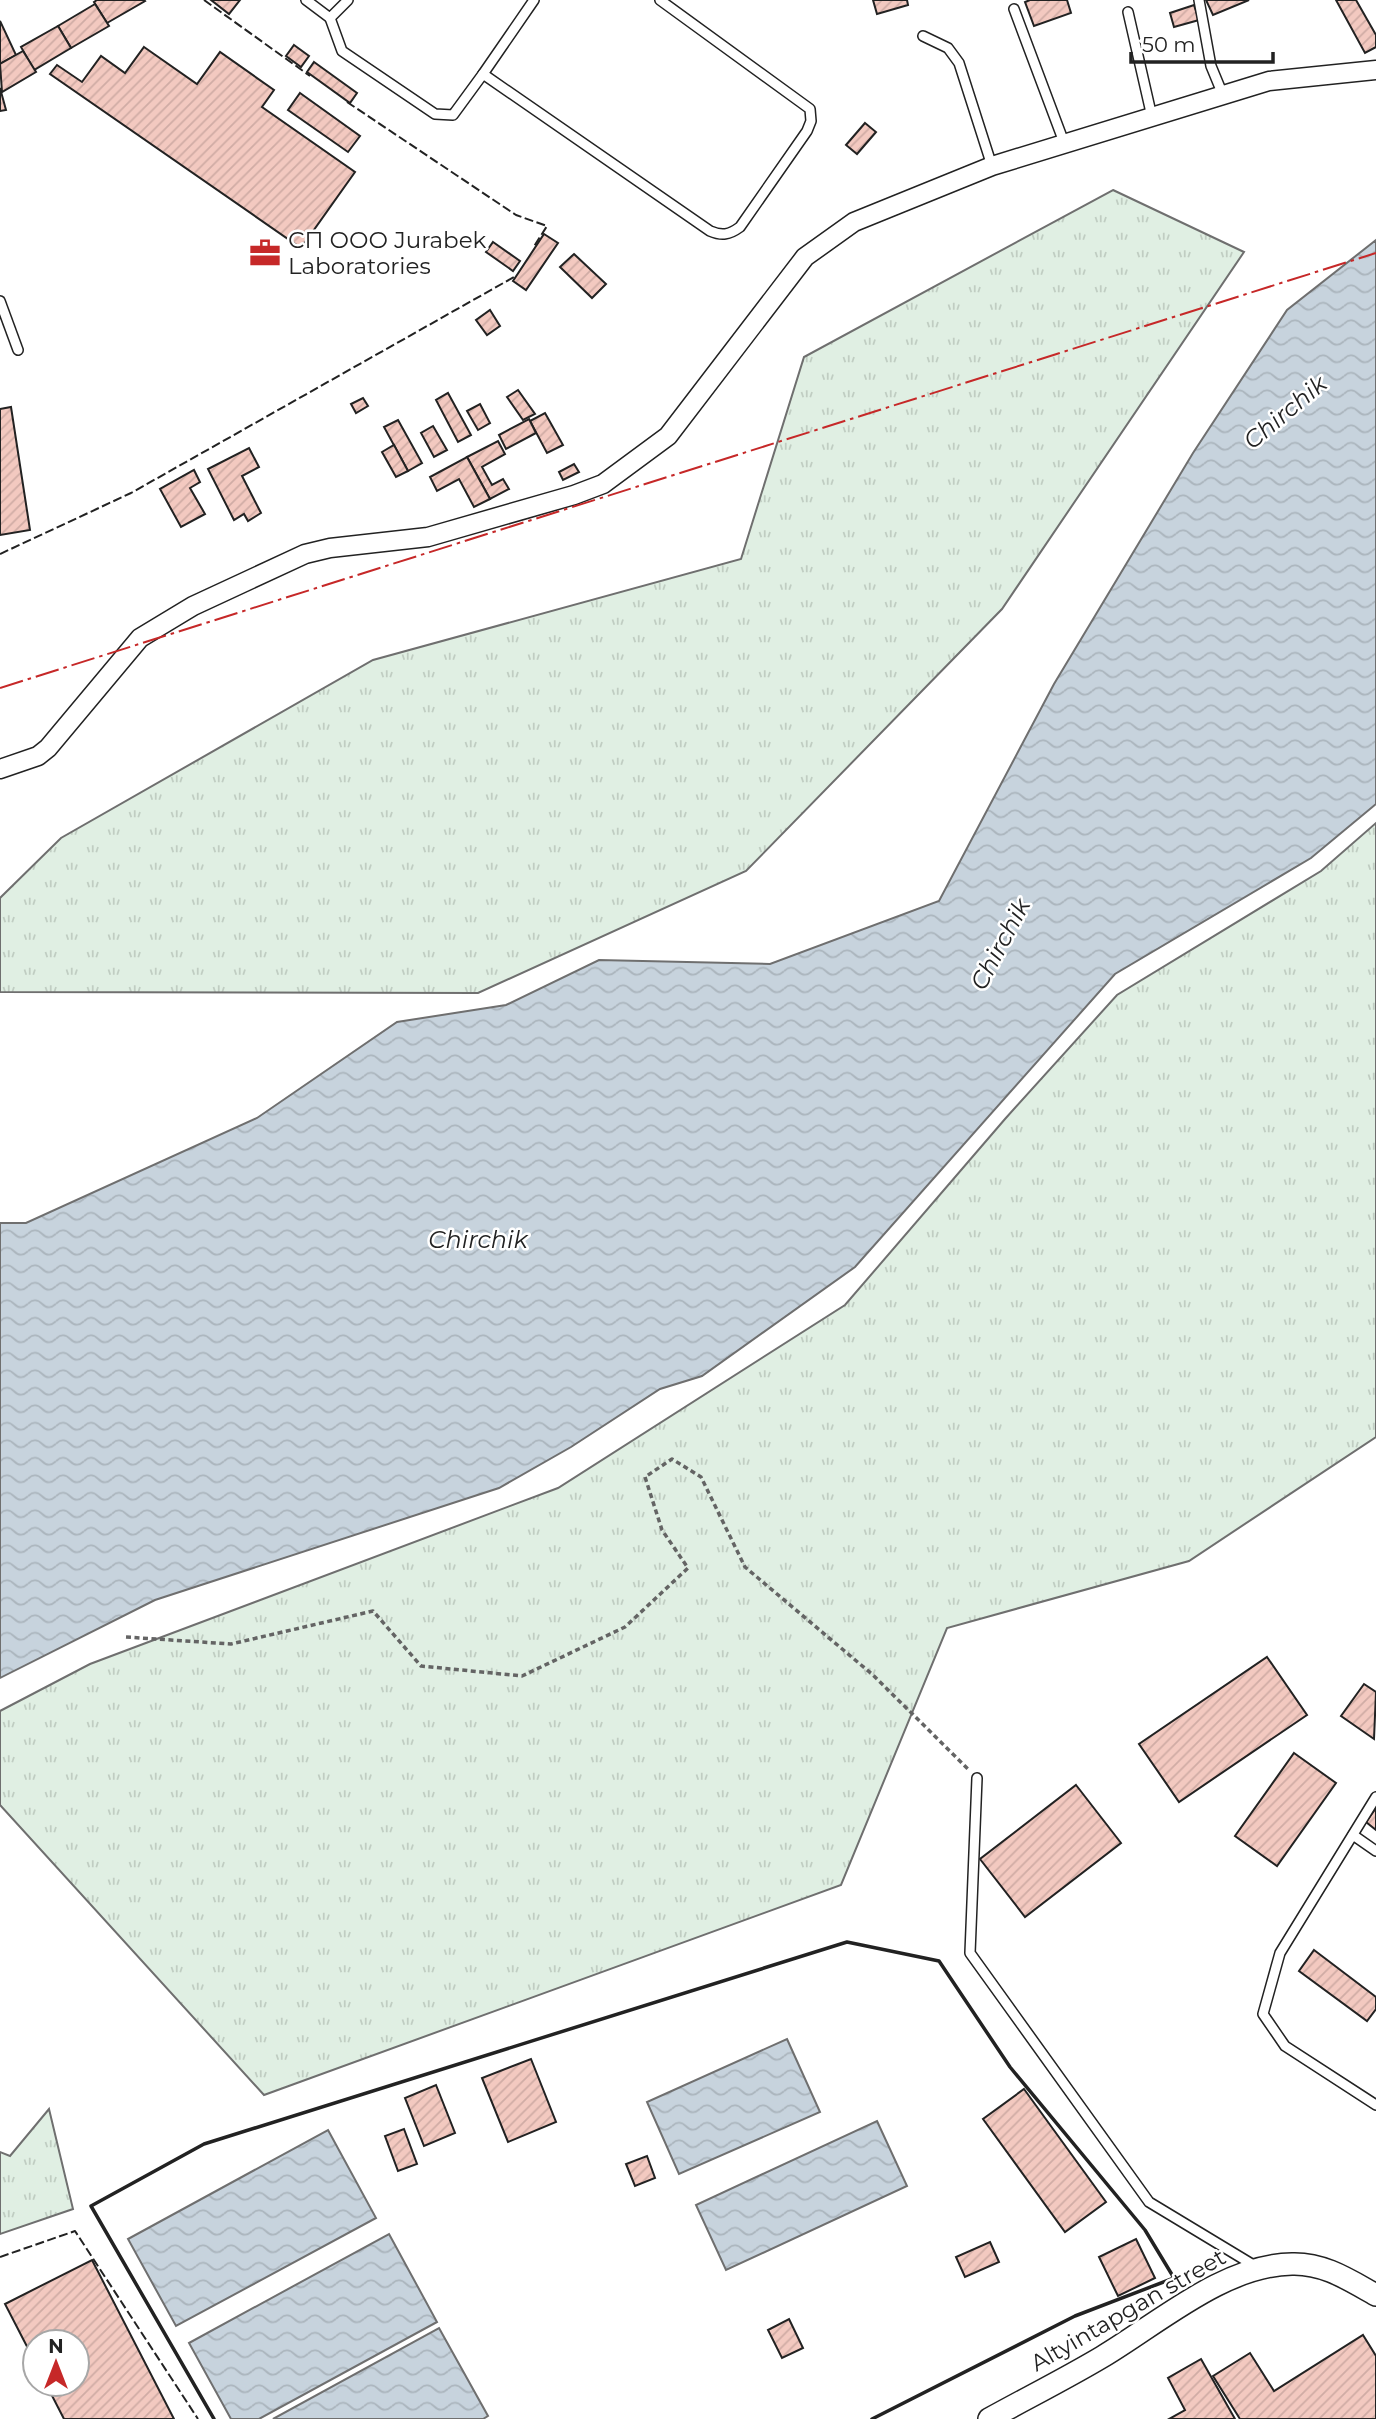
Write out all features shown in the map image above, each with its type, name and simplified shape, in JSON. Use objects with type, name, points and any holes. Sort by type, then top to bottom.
[{"type":"street","points":[[0,769],[38,756],[48,748],[140,638],[192,606],[305,554],[330,548],[428,537],[575,495],[603,484],[668,436],[805,257],[854,222],[992,166],[1288,76],[1376,70]]},
{"type":"street","name":"Altyintapgan street","points":[[989,2419],[1100,2358],[1222,2282],[1256,2267],[1315,2266],[1335,2272],[1376,2295]]},
{"type":"lane","points":[[306,0],[330,18],[342,51],[435,114],[453,115],[534,0]]},
{"type":"lane","points":[[330,18],[348,0]]},
{"type":"lane","points":[[483,74],[710,231],[720,235],[731,233],[740,227],[807,131],[811,121],[810,109],[660,0]]},
{"type":"lane","points":[[1199,0],[1211,66],[1223,95]]},
{"type":"lane","points":[[1014,9],[1065,145]]},
{"type":"lane","points":[[1128,12],[1152,117]]},
{"type":"lane","points":[[923,36],[948,48],[959,63],[992,166]]},
{"type":"lane","points":[[0,300],[18,350]]},
{"type":"lane","points":[[977,1778],[970,1953],[1149,2202],[1256,2267]]},
{"type":"lane","points":[[1376,1797],[1280,1953],[1263,2014],[1285,2046],[1376,2105]]},
{"type":"lane","points":[[1353,1835],[1376,1851]]},
{"type":"path","points":[[126,1637],[231,1644],[373,1611],[421,1666],[522,1676],[625,1627],[688,1568],[662,1530],[645,1477],[672,1459],[701,1477],[746,1567],[873,1675],[977,1778]]},
{"type":"green space","points":[[1113,190],[1244,252],[1002,609],[746,871],[478,993],[0,992],[0,898],[61,838],[373,660],[741,559],[804,357]]},
{"type":"green space","points":[[1376,823],[1376,1437],[1189,1561],[947,1628],[841,1885],[264,2095],[0,1805],[0,1711],[90,1664],[558,1488],[845,1305],[1005,1119],[1117,995],[1321,871]]},
{"type":"green space","points":[[49,2109],[73,2209],[0,2234],[0,2152],[10,2156]]},
{"type":"water","name":"Chirchik","points":[[1376,240],[1376,804],[1311,858],[1115,974],[855,1267],[702,1376],[660,1389],[571,1447],[499,1488],[155,1600],[0,1678],[0,1223],[26,1223],[257,1118],[397,1022],[506,1005],[599,960],[770,964],[939,901],[1054,684],[1193,453],[1287,310]]},
{"type":"water","points":[[787,2039],[820,2112],[679,2174],[647,2102]]},
{"type":"water","points":[[877,2121],[907,2186],[726,2270],[696,2205]]},
{"type":"water","points":[[328,2130],[376,2218],[176,2326],[128,2239]]},
{"type":"water","points":[[389,2234],[437,2322],[259,2419],[231,2419],[189,2343]]},
{"type":"water","points":[[439,2328],[488,2416],[483,2419],[273,2419]]},
{"type":"building","points":[[211,0],[240,0],[229,14]]},
{"type":"building","points":[[873,0],[907,0],[908,5],[877,14]]},
{"type":"building","points":[[1067,0],[1071,13],[1034,26],[1025,2]]},
{"type":"building","points":[[1206,0],[1249,0],[1213,15]]},
{"type":"building","points":[[1336,0],[1356,0],[1376,35],[1376,47],[1365,53]]},
{"type":"building","points":[[145,1],[107,23],[94,2]]},
{"type":"building","points":[[95,4],[109,26],[71,48],[58,26]]},
{"type":"building","points":[[1194,5],[1199,20],[1174,27],[1170,13]]},
{"type":"building","points":[[0,21],[16,55],[0,64]]},
{"type":"building","points":[[58,26],[71,48],[34,70],[21,47]]},
{"type":"building","points":[[294,45],[309,56],[301,67],[286,56]]},
{"type":"building","points":[[144,47],[197,84],[220,52],[274,90],[262,107],[355,172],[301,248],[50,74],[57,65],[82,82],[101,56],[125,73]]},
{"type":"building","points":[[23,51],[36,72],[2,92],[0,64]]},
{"type":"building","points":[[314,62],[357,93],[350,103],[307,72]]},
{"type":"building","points":[[0,88],[6,110],[0,111]]},
{"type":"building","points":[[300,93],[360,136],[348,152],[288,110]]},
{"type":"building","points":[[865,123],[876,132],[857,154],[846,145]]},
{"type":"building","points":[[544,234],[558,243],[526,290],[513,281]]},
{"type":"building","points":[[493,242],[520,261],[513,271],[486,252]]},
{"type":"building","points":[[574,254],[606,284],[592,298],[560,267]]},
{"type":"building","points":[[490,310],[500,326],[487,335],[476,320]]},
{"type":"building","points":[[518,390],[535,414],[523,420],[507,397]]},
{"type":"building","points":[[448,393],[471,435],[458,442],[436,400]]},
{"type":"building","points":[[363,398],[368,406],[356,413],[351,404]]},
{"type":"building","points":[[480,404],[490,423],[478,430],[467,411]]},
{"type":"building","points":[[11,407],[30,530],[0,535],[0,409]]},
{"type":"building","points":[[545,413],[563,445],[547,453],[530,421]]},
{"type":"building","points":[[529,419],[536,433],[506,449],[499,435]]},
{"type":"building","points":[[398,420],[422,463],[408,471],[384,427]]},
{"type":"building","points":[[433,426],[447,450],[434,457],[421,433]]},
{"type":"building","points":[[498,441],[505,454],[482,467],[492,485],[503,479],[509,489],[490,499],[467,457]]},
{"type":"building","points":[[394,445],[408,471],[396,477],[382,452]]},
{"type":"building","points":[[249,448],[259,467],[242,476],[261,513],[248,521],[244,514],[234,520],[208,469]]},
{"type":"building","points":[[467,457],[490,499],[474,507],[459,479],[437,491],[430,477]]},
{"type":"building","points":[[574,464],[579,472],[563,480],[559,472]]},
{"type":"building","points":[[194,470],[200,482],[190,488],[205,514],[181,527],[160,489]]},
{"type":"building","points":[[1267,1657],[1307,1715],[1179,1802],[1139,1744]]},
{"type":"building","points":[[1364,1684],[1376,1692],[1374,1739],[1341,1716]]},
{"type":"building","points":[[1294,1753],[1336,1783],[1277,1866],[1235,1836]]},
{"type":"building","points":[[1076,1785],[1121,1843],[1025,1917],[980,1859]]},
{"type":"building","points":[[1376,1808],[1376,1830],[1366,1822]]},
{"type":"building","points":[[1314,1950],[1376,1997],[1376,2009],[1367,2021],[1299,1971]]},
{"type":"building","points":[[531,2059],[556,2122],[508,2142],[482,2078]]},
{"type":"building","points":[[436,2085],[455,2133],[424,2146],[405,2098]]},
{"type":"building","points":[[1024,2089],[1106,2202],[1065,2232],[983,2119]]},
{"type":"building","points":[[404,2129],[417,2164],[398,2171],[385,2136]]},
{"type":"building","points":[[647,2156],[655,2178],[635,2186],[626,2164]]},
{"type":"building","points":[[1136,2239],[1155,2278],[1118,2296],[1099,2257]]},
{"type":"building","points":[[990,2242],[999,2262],[965,2277],[956,2257]]},
{"type":"building","points":[[92,2260],[174,2419],[64,2419],[53,2398],[91,2398],[91,2328],[21,2328],[21,2335],[5,2304]]},
{"type":"building","points":[[789,2319],[803,2348],[782,2358],[768,2330]]},
{"type":"building","points":[[1363,2335],[1376,2356],[1376,2419],[1240,2419],[1213,2376],[1250,2353],[1274,2391]]},
{"type":"building","points":[[1201,2359],[1235,2419],[1169,2419],[1185,2410],[1168,2378]]},
{"type":"fence","points":[[204,0],[310,76]]},
{"type":"fence","points":[[347,102],[516,215],[547,226],[533,248]]},
{"type":"fence","points":[[0,554],[131,493],[514,277]]},
{"type":"fence","points":[[0,2257],[75,2231],[198,2419]]},
{"type":"wall","points":[[214,2419],[91,2206],[204,2144],[847,1942],[939,1961],[1010,2067],[1145,2230],[1174,2278],[1075,2316],[872,2419]]},
{"type":"power","points":[[0,688],[1376,253]]},
{"type":"place","name":"СП ООО Jurabek Laboratories","points":[[265,253]]}]
